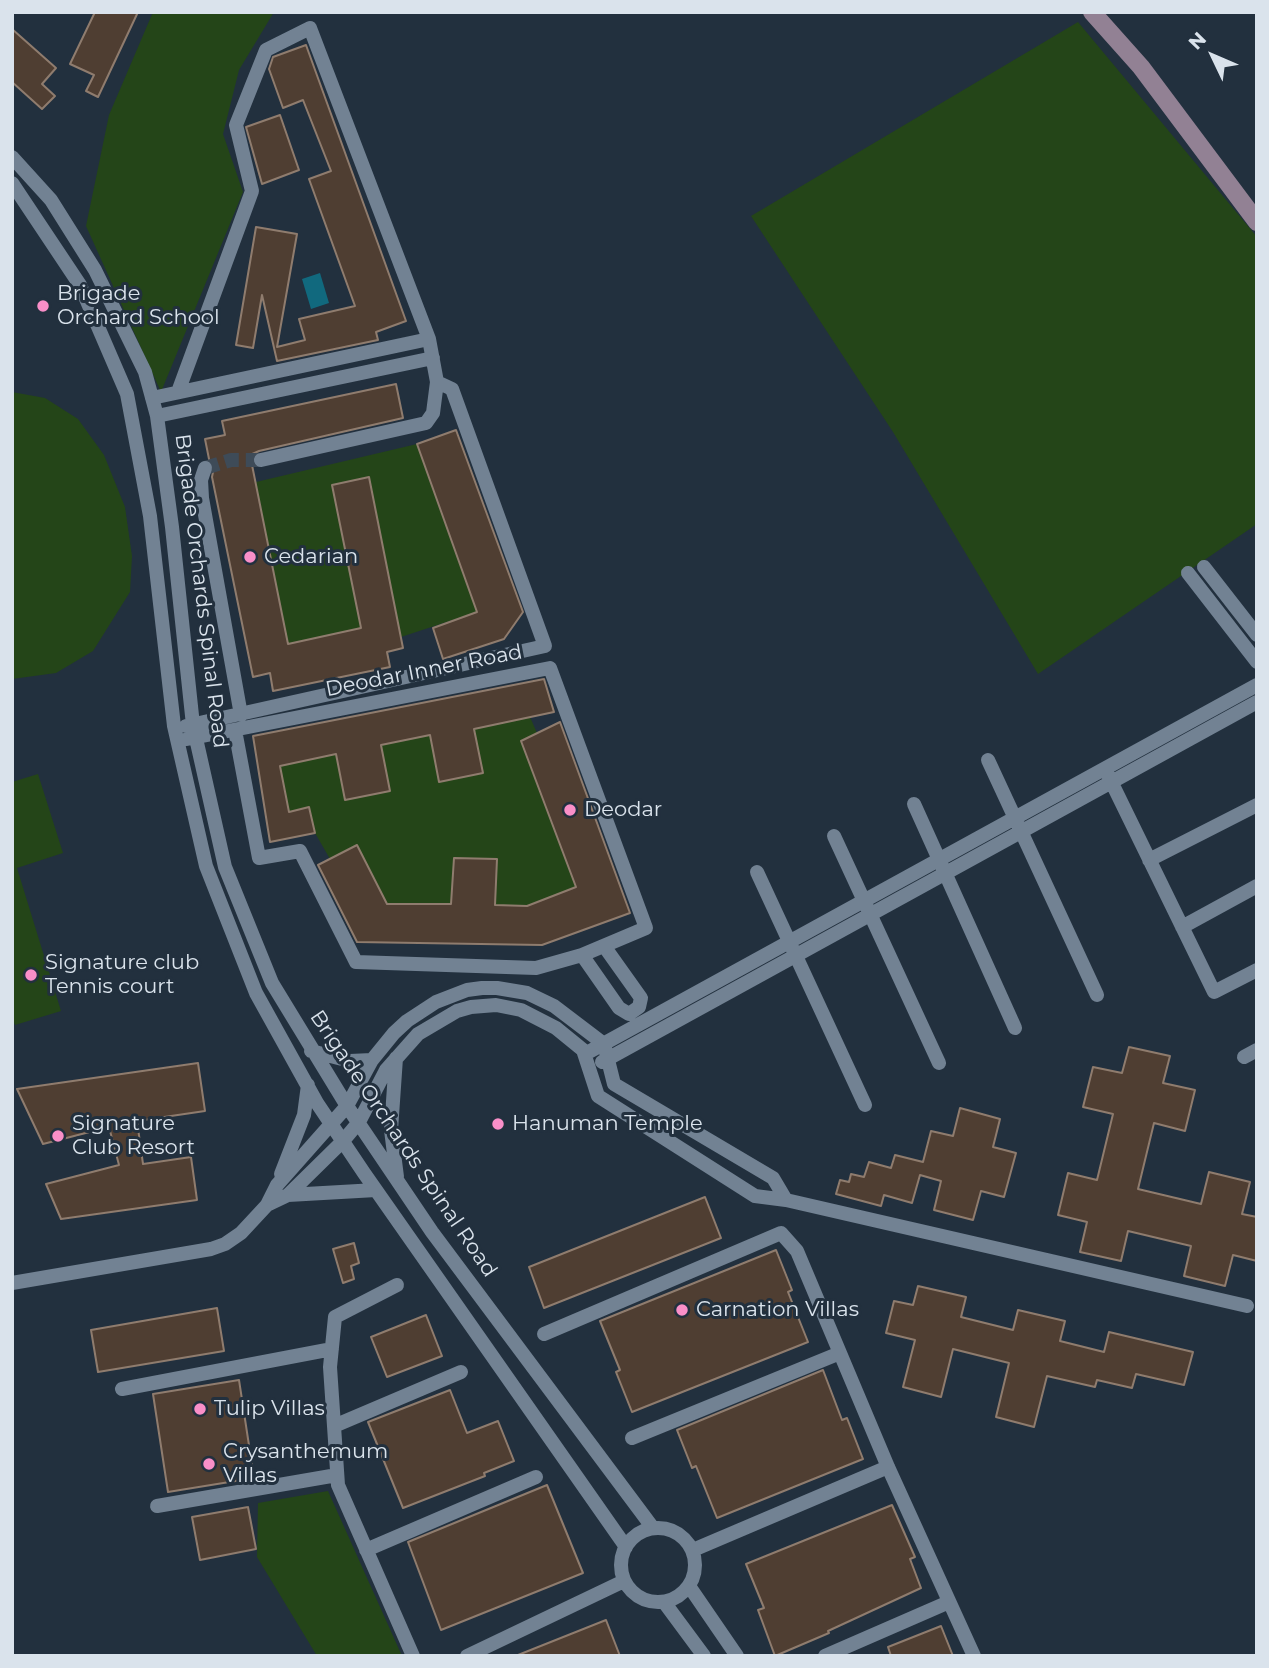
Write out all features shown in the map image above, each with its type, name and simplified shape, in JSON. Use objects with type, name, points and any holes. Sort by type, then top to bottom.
[{"type":"street","points":[[1092,12],[1141,67],[1257,222]]},
{"type":"street","points":[[178,393],[251,191],[236,125],[267,50],[310,28],[429,340],[437,382],[433,413],[426,423],[261,460]]},
{"type":"street","name":"Brigade Orchards Spinal Road","points":[[12,157],[51,200],[95,270],[145,372],[157,416],[195,732],[225,867],[272,983],[311,1051],[432,1232],[653,1528]]},
{"type":"street","name":"Brigade Orchards Spinal Road","points":[[12,183],[80,285],[127,394],[150,516],[176,733],[206,866],[256,993],[332,1125],[626,1547]]},
{"type":"street","points":[[92,312],[111,302]]},
{"type":"street","points":[[152,398],[429,340]]},
{"type":"street","points":[[157,416],[433,358]]},
{"type":"street","points":[[195,732],[241,715],[545,646],[452,389],[437,382]]},
{"type":"street","points":[[205,468],[201,480],[202,498],[241,715]]},
{"type":"street","points":[[1204,567],[1257,635]]},
{"type":"street","points":[[1188,573],[1257,662]]},
{"type":"street","name":"Deodar Inner Road","points":[[550,668],[646,928],[582,955],[536,968],[356,962],[300,851],[259,858],[235,730],[550,668]]},
{"type":"street","points":[[587,1061],[1108,775],[1257,685]]},
{"type":"street","points":[[1108,775],[1257,702]]},
{"type":"street","points":[[176,733],[235,730]]},
{"type":"street","points":[[988,760],[1097,995]]},
{"type":"street","points":[[1108,775],[1214,992],[1257,970]]},
{"type":"street","points":[[914,804],[1015,1028]]},
{"type":"street","points":[[1149,860],[1257,805]]},
{"type":"street","points":[[834,836],[939,1063]]},
{"type":"street","points":[[757,873],[865,1105]]},
{"type":"street","points":[[1182,927],[1257,886]]},
{"type":"street","points":[[582,955],[619,1008],[629,1014],[639,1007],[641,998],[604,946]]},
{"type":"street","points":[[276,1185],[347,1106],[372,1060],[394,1033],[421,1011],[451,995],[482,988],[512,989],[541,999],[560,1010],[606,1051],[614,1084],[773,1178],[786,1200]]},
{"type":"street","points":[[267,1205],[288,1195],[359,1122],[378,1083],[396,1057],[418,1034],[443,1017],[471,1007],[496,1005],[521,1010],[544,1020],[583,1050],[598,1096],[755,1196],[786,1200],[1247,1306]]},
{"type":"street","points":[[311,1051],[350,1060],[372,1060]]},
{"type":"street","points":[[396,1057],[391,1130],[397,1180]]},
{"type":"street","points":[[12,1283],[211,1249],[241,1234],[267,1205],[276,1185],[304,1115],[308,1085]]},
{"type":"street","points":[[288,1195],[376,1190]]},
{"type":"street","points":[[544,1334],[781,1233],[797,1251],[888,1466],[974,1656]]},
{"type":"street","points":[[397,1285],[335,1317],[330,1367],[338,1485],[413,1656]]},
{"type":"street","points":[[122,1389],[332,1349]]},
{"type":"street","points":[[632,1438],[840,1353]]},
{"type":"street","points":[[334,1426],[461,1372]]},
{"type":"street","points":[[692,1550],[888,1466]]},
{"type":"street","points":[[157,1506],[337,1475]]},
{"type":"street","points":[[366,1550],[536,1477]]},
{"type":"street","points":[[665,1528],[676,1532],[686,1540],[692,1550],[696,1562],[695,1574],[683,1594],[664,1602],[641,1598],[631,1591],[624,1581],[621,1558],[626,1547],[642,1531],[665,1528]]},
{"type":"street","points":[[467,1656],[624,1581]]},
{"type":"street","points":[[689,1586],[737,1656]]},
{"type":"street","points":[[825,1656],[949,1601]]},
{"type":"street","points":[[664,1602],[705,1656]]},
{"type":"green space","points":[[153,12],[274,12],[239,70],[223,134],[243,192],[161,392],[86,226],[109,115]]},
{"type":"green space","points":[[1078,22],[1257,237],[1257,524],[1038,674],[893,432],[751,216]]},
{"type":"green space","points":[[12,392],[45,398],[78,419],[104,455],[125,507],[132,556],[130,592],[93,651],[56,673],[12,679]]},
{"type":"green space","points":[[417,444],[477,612],[401,637],[369,478],[332,485],[361,628],[288,644],[256,482]]},
{"type":"green space","points":[[530,717],[537,733],[521,741],[570,871],[590,882],[527,906],[495,905],[497,859],[454,858],[452,887],[467,888],[467,903],[387,904],[357,845],[330,859],[315,833],[309,808],[289,812],[280,766],[356,750],[359,768],[340,773],[346,800],[390,790],[374,746],[441,732],[433,753],[440,782],[483,773],[457,732]]},
{"type":"green space","points":[[38,774],[63,853],[17,868],[61,1011],[15,1025],[12,1017],[12,782]]},
{"type":"green space","points":[[328,1491],[402,1656],[317,1656],[257,1557],[258,1503]]},
{"type":"water","points":[[320,273],[329,303],[311,309],[302,279]]},
{"type":"building","points":[[95,12],[138,12],[98,97],[86,91],[94,75],[70,64]]},
{"type":"building","points":[[12,29],[56,68],[42,84],[55,96],[42,109],[12,82]]},
{"type":"building","points":[[306,45],[406,321],[376,332],[378,340],[277,361],[262,295],[253,348],[236,345],[256,227],[297,234],[277,347],[305,340],[299,319],[355,306],[309,179],[331,171],[303,100],[283,108],[269,69],[273,57]]},
{"type":"building","points":[[280,115],[299,170],[262,184],[246,127]]},
{"type":"building","name":"Cedarian","points":[[396,384],[403,418],[250,455],[288,644],[361,628],[332,485],[369,477],[403,648],[387,652],[390,667],[273,691],[270,673],[253,677],[212,477],[214,467],[209,459],[205,439],[225,435],[222,421]]},
{"type":"building","points":[[456,430],[523,612],[504,639],[443,659],[433,628],[477,612],[417,444]]},
{"type":"building","points":[[544,679],[554,712],[474,729],[483,773],[439,782],[430,735],[381,745],[390,791],[345,800],[336,754],[280,766],[289,812],[309,807],[315,833],[270,842],[253,736]]},
{"type":"building","points":[[560,722],[630,913],[542,945],[357,942],[318,865],[357,845],[387,904],[451,904],[454,858],[497,859],[495,905],[527,906],[576,887],[521,741]]},
{"type":"building","points":[[1129,1047],[1170,1056],[1163,1083],[1195,1090],[1185,1131],[1154,1123],[1138,1189],[1201,1204],[1209,1172],[1250,1182],[1242,1214],[1257,1217],[1257,1261],[1233,1255],[1225,1286],[1184,1276],[1191,1246],[1128,1231],[1121,1261],[1080,1252],[1087,1222],[1058,1215],[1068,1173],[1097,1180],[1113,1114],[1083,1107],[1093,1067],[1122,1073]]},
{"type":"building","name":"Signature Club Resort","points":[[198,1063],[205,1111],[137,1121],[143,1164],[191,1157],[197,1200],[61,1219],[46,1184],[119,1165],[109,1127],[43,1144],[17,1089]]},
{"type":"building","points":[[960,1108],[1000,1119],[993,1147],[1016,1153],[1004,1197],[981,1191],[973,1220],[934,1210],[941,1181],[920,1175],[912,1203],[884,1195],[881,1206],[836,1194],[840,1180],[849,1182],[851,1174],[864,1177],[869,1162],[891,1168],[895,1155],[923,1162],[931,1131],[953,1136]]},
{"type":"building","points":[[705,1197],[721,1238],[544,1308],[529,1267]]},
{"type":"building","points":[[354,1243],[359,1263],[351,1266],[354,1279],[343,1283],[333,1249]]},
{"type":"building","points":[[776,1250],[792,1290],[788,1292],[808,1342],[632,1412],[616,1372],[620,1370],[600,1321]]},
{"type":"building","points":[[918,1286],[966,1297],[961,1317],[1013,1330],[1018,1310],[1065,1321],[1060,1341],[1104,1352],[1109,1332],[1193,1352],[1184,1385],[1136,1374],[1132,1388],[1097,1380],[1095,1387],[1047,1376],[1034,1427],[996,1417],[1009,1363],[953,1349],[941,1397],[903,1387],[915,1340],[886,1333],[894,1301],[913,1305]]},
{"type":"building","points":[[217,1308],[224,1351],[98,1372],[91,1330]]},
{"type":"building","points":[[426,1315],[442,1356],[387,1377],[371,1337]]},
{"type":"building","points":[[823,1370],[842,1420],[847,1418],[863,1459],[717,1518],[696,1466],[692,1468],[677,1430]]},
{"type":"building","points":[[239,1380],[254,1478],[168,1492],[153,1394]]},
{"type":"building","points":[[450,1390],[467,1433],[498,1421],[514,1461],[484,1473],[485,1476],[403,1508],[368,1422]]},
{"type":"building","points":[[547,1485],[583,1573],[441,1630],[408,1542]]},
{"type":"building","points":[[892,1505],[915,1557],[910,1559],[921,1588],[775,1656],[758,1610],[764,1608],[746,1564]]},
{"type":"building","points":[[248,1507],[256,1549],[200,1560],[192,1517]]},
{"type":"building","points":[[606,1620],[620,1656],[518,1656],[518,1655]]},
{"type":"building","points":[[941,1626],[953,1656],[891,1656],[888,1647]]},
{"type":"tunnel","points":[[205,468],[231,460],[261,460]]},
{"type":"place","name":"Brigade Orchard School","points":[[43,306]]},
{"type":"place","name":"Cedarian","points":[[250,557]]},
{"type":"place","name":"Deodar","points":[[570,810]]},
{"type":"place","name":"Signature club Tennis court","points":[[31,975]]},
{"type":"place","name":"Hanuman Temple","points":[[498,1124]]},
{"type":"place","name":"Signature Club Resort","points":[[58,1136]]},
{"type":"place","name":"Carnation Villas","points":[[682,1310]]},
{"type":"place","name":"Tulip Villas","points":[[200,1409]]},
{"type":"place","name":"Crysanthemum Villas","points":[[209,1464]]}]
